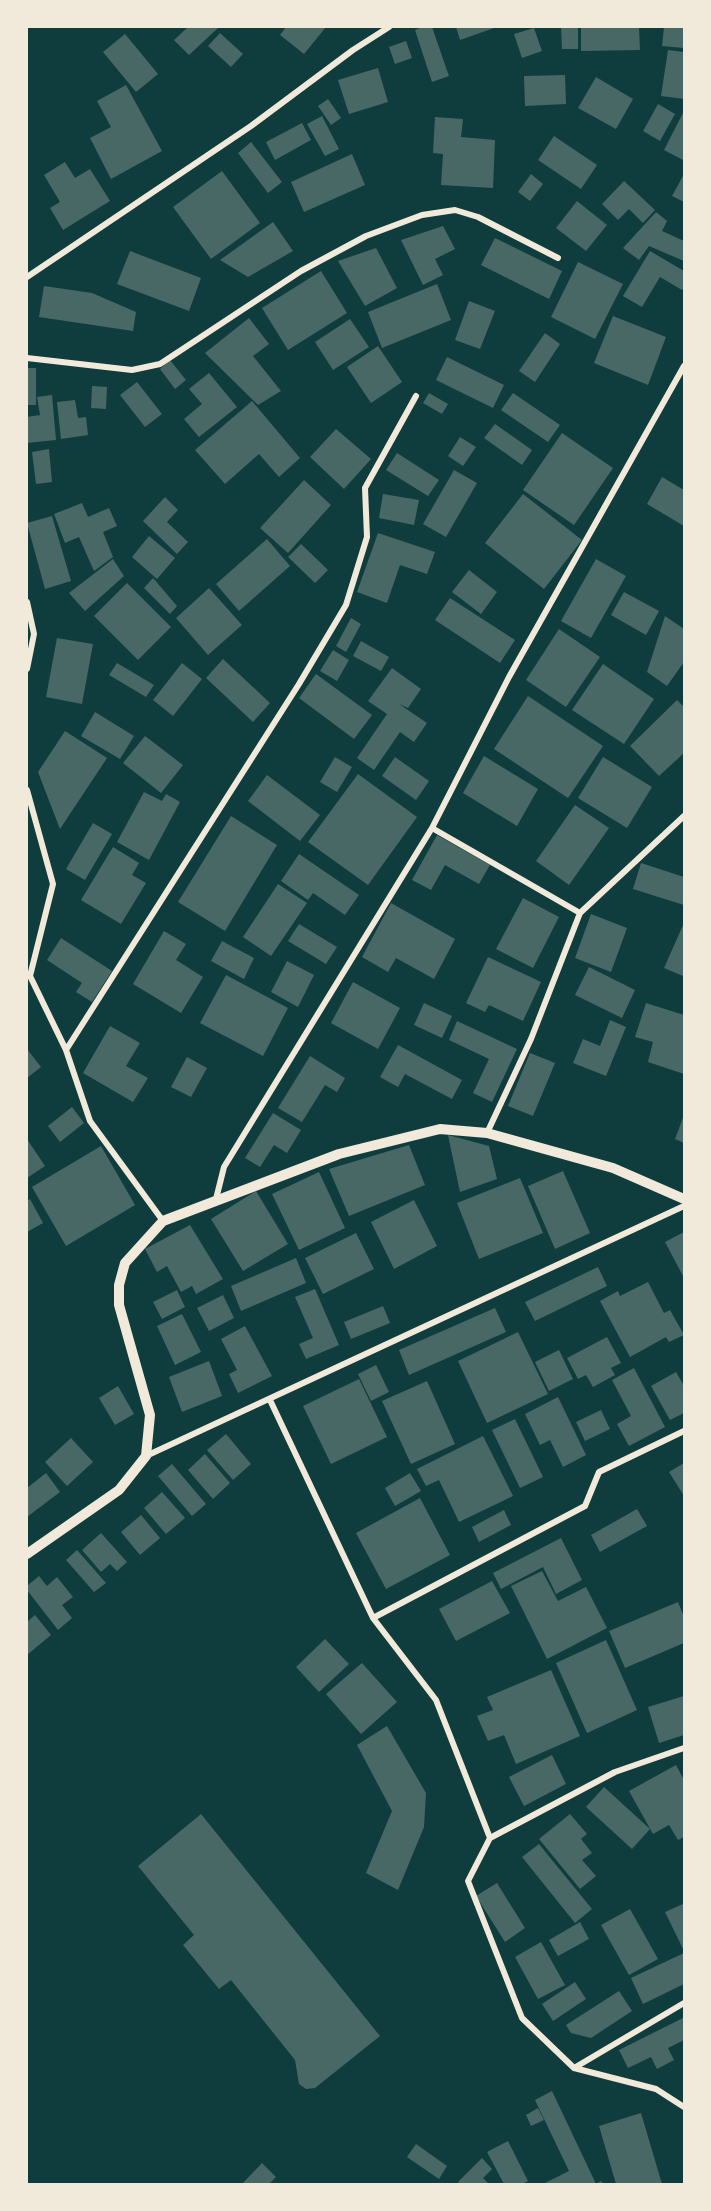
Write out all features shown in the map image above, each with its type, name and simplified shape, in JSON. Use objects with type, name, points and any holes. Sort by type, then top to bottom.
[{"type":"street","points":[[27,277],[251,126],[352,50],[389,27]]},
{"type":"street","points":[[27,358],[132,370],[160,364],[301,271],[366,236],[422,215],[455,210],[478,217],[558,258]]},
{"type":"street","points":[[215,1203],[224,1167],[432,828],[509,677],[684,366]]},
{"type":"street","points":[[66,1050],[299,684],[346,605],[367,537],[365,488],[417,396]]},
{"type":"street","points":[[27,603],[34,634],[27,669]]},
{"type":"street","points":[[27,790],[53,884],[30,976],[66,1050],[90,1121],[164,1221]]},
{"type":"street","points":[[487,1133],[531,1038],[580,914],[684,816]]},
{"type":"street","points":[[432,828],[580,914]]},
{"type":"street","points":[[147,1456],[150,1415],[119,1305],[119,1285],[125,1263],[164,1221],[339,1154],[440,1129],[487,1133],[613,1168],[684,1199]]},
{"type":"street","points":[[27,1554],[119,1490],[147,1456],[684,1206]]},
{"type":"street","points":[[270,1400],[373,1618],[436,1700],[490,1838]]},
{"type":"street","points":[[373,1618],[585,1506],[599,1472],[684,1431]]},
{"type":"street","points":[[684,1748],[615,1772],[490,1838],[468,1881],[522,2018],[574,2068],[656,2089],[684,2107]]},
{"type":"street","points":[[574,2068],[684,2003]]},
{"type":"building","points":[[188,27],[218,28],[189,55],[174,40]]},
{"type":"building","points":[[286,27],[326,27],[304,54],[280,35]]},
{"type":"building","points":[[432,27],[449,76],[432,82],[415,30]]},
{"type":"building","points":[[456,27],[497,27],[460,40]]},
{"type":"building","points":[[561,27],[578,27],[578,49],[562,49]]},
{"type":"building","points":[[581,27],[639,27],[640,50],[581,51]]},
{"type":"building","points":[[664,27],[684,27],[684,48],[662,46]]},
{"type":"building","points":[[534,28],[542,51],[522,58],[514,34]]},
{"type":"building","points":[[220,33],[243,54],[231,67],[208,46]]},
{"type":"building","points":[[125,34],[158,74],[136,92],[103,52]]},
{"type":"building","points":[[406,41],[412,58],[395,64],[389,47]]},
{"type":"building","points":[[668,50],[684,52],[684,99],[661,96]]},
{"type":"building","points":[[378,68],[388,102],[349,114],[338,80]]},
{"type":"building","points":[[565,75],[566,104],[525,106],[524,76]]},
{"type":"building","points":[[596,77],[633,99],[616,129],[578,108]]},
{"type":"building","points":[[126,85],[162,151],[111,179],[90,138],[111,127],[97,101]]},
{"type":"building","points":[[328,99],[341,118],[331,125],[318,106]]},
{"type":"building","points":[[658,104],[675,114],[660,141],[643,131]]},
{"type":"building","points":[[684,111],[684,158],[683,160],[664,150]]},
{"type":"building","points":[[322,116],[339,149],[325,156],[307,124]]},
{"type":"building","points":[[435,117],[463,119],[461,137],[495,140],[493,188],[441,185],[443,154],[433,153]]},
{"type":"building","points":[[302,123],[311,140],[275,160],[266,142]]},
{"type":"building","points":[[554,136],[597,165],[581,189],[538,160]]},
{"type":"building","points":[[251,142],[282,182],[268,193],[238,153]]},
{"type":"building","points":[[352,154],[365,185],[304,212],[291,182]]},
{"type":"building","points":[[65,162],[75,178],[90,169],[110,201],[63,230],[50,208],[60,202],[44,175]]},
{"type":"building","points":[[222,171],[260,223],[211,259],[173,207]]},
{"type":"building","points":[[531,174],[543,184],[530,201],[518,192]]},
{"type":"building","points":[[684,174],[684,202],[672,196]]},
{"type":"building","points":[[624,181],[655,210],[643,223],[629,209],[618,220],[602,204]]},
{"type":"building","points":[[577,201],[607,225],[586,251],[556,228]]},
{"type":"building","points":[[656,212],[667,221],[662,231],[684,241],[684,261],[649,246],[639,260],[623,248]]},
{"type":"building","points":[[273,222],[293,251],[248,277],[220,260]]},
{"type":"building","points":[[443,226],[455,249],[435,259],[443,275],[423,285],[401,240]]},
{"type":"building","points":[[495,238],[562,271],[549,299],[481,265]]},
{"type":"building","points":[[376,248],[397,288],[365,306],[338,261]]},
{"type":"building","points":[[130,251],[201,278],[189,311],[117,284]]},
{"type":"building","points":[[650,251],[684,271],[684,287],[682,290],[660,277],[642,307],[623,296]]},
{"type":"building","points":[[578,262],[623,284],[595,339],[551,317]]},
{"type":"building","points":[[321,271],[347,313],[288,350],[262,308]]},
{"type":"building","points":[[437,284],[451,320],[382,348],[368,312]]},
{"type":"building","points":[[44,286],[92,293],[136,312],[133,331],[39,317]]},
{"type":"building","points":[[469,301],[495,311],[480,349],[455,340]]},
{"type":"building","points":[[613,316],[666,337],[648,385],[594,363]]},
{"type":"building","points":[[249,318],[269,344],[253,356],[281,391],[258,405],[205,353]]},
{"type":"building","points":[[350,319],[369,347],[333,370],[315,342]]},
{"type":"building","points":[[545,333],[560,344],[535,382],[519,371]]},
{"type":"building","points":[[378,346],[402,382],[371,403],[347,367]]},
{"type":"building","points":[[447,357],[504,385],[493,408],[436,380]]},
{"type":"building","points":[[170,360],[186,380],[175,389],[160,369]]},
{"type":"building","points":[[27,368],[36,368],[36,405],[27,405]]},
{"type":"building","points":[[209,373],[237,407],[199,437],[184,419],[202,404],[189,389]]},
{"type":"building","points":[[137,382],[162,414],[145,427],[120,395]]},
{"type":"building","points":[[92,386],[107,387],[106,409],[91,408]]},
{"type":"building","points":[[429,393],[448,404],[442,414],[423,403]]},
{"type":"building","points":[[513,393],[560,425],[548,442],[501,410]]},
{"type":"building","points":[[52,395],[56,440],[27,443],[27,417],[40,415],[37,397]]},
{"type":"building","points":[[75,400],[78,418],[86,417],[88,435],[61,439],[57,402]]},
{"type":"building","points":[[252,401],[300,458],[279,477],[259,454],[225,484],[195,450]]},
{"type":"building","points":[[495,424],[532,450],[522,465],[484,438]]},
{"type":"building","points":[[336,429],[371,459],[344,489],[310,457]]},
{"type":"building","points":[[562,433],[613,468],[574,525],[523,490]]},
{"type":"building","points":[[460,437],[476,447],[463,466],[448,456]]},
{"type":"building","points":[[49,449],[52,482],[36,484],[32,452]]},
{"type":"building","points":[[397,453],[439,480],[428,496],[386,470]]},
{"type":"building","points":[[454,470],[477,483],[446,537],[423,524]]},
{"type":"building","points":[[662,477],[684,490],[684,526],[647,504]]},
{"type":"building","points":[[304,480],[331,505],[288,553],[260,528]]},
{"type":"building","points":[[383,494],[419,500],[414,525],[379,518]]},
{"type":"building","points":[[523,494],[582,540],[544,589],[485,543]]},
{"type":"building","points":[[165,497],[178,510],[167,522],[188,542],[177,554],[143,521]]},
{"type":"building","points":[[82,503],[88,517],[109,508],[117,526],[103,532],[113,557],[94,571],[79,537],[65,543],[54,514]]},
{"type":"building","points":[[52,516],[71,581],[45,589],[27,523]]},
{"type":"building","points":[[378,533],[435,552],[427,574],[400,565],[387,603],[357,592]]},
{"type":"building","points":[[149,536],[175,558],[157,579],[132,557]]},
{"type":"building","points":[[267,539],[290,566],[239,611],[216,584]]},
{"type":"building","points":[[301,544],[328,570],[315,583],[288,557]]},
{"type":"building","points":[[113,559],[124,576],[85,611],[69,593]]},
{"type":"building","points":[[596,559],[626,576],[591,638],[561,621]]},
{"type":"building","points":[[469,570],[497,592],[481,614],[452,592]]},
{"type":"building","points":[[153,578],[177,606],[170,614],[144,588]]},
{"type":"building","points":[[127,583],[171,627],[138,660],[94,616]]},
{"type":"building","points":[[209,588],[242,625],[208,655],[176,618]]},
{"type":"building","points":[[624,592],[659,611],[646,635],[611,615]]},
{"type":"building","points":[[450,598],[515,640],[500,663],[435,620]]},
{"type":"building","points":[[665,616],[684,629],[684,662],[667,686],[647,672]]},
{"type":"building","points":[[351,618],[361,624],[346,652],[336,646]]},
{"type":"building","points":[[559,629],[600,657],[566,707],[526,680]]},
{"type":"building","points":[[57,638],[93,644],[82,704],[46,697]]},
{"type":"building","points":[[361,641],[389,657],[381,671],[353,656]]},
{"type":"building","points":[[333,650],[349,660],[337,681],[320,671]]},
{"type":"building","points":[[223,659],[270,703],[253,722],[206,678]]},
{"type":"building","points":[[117,663],[154,685],[146,697],[109,675]]},
{"type":"building","points":[[182,663],[202,679],[173,716],[153,700]]},
{"type":"building","points":[[603,664],[654,699],[624,744],[572,710]]},
{"type":"building","points":[[392,668],[421,689],[408,708],[399,704],[427,723],[414,742],[400,732],[374,770],[357,758],[387,714],[368,701]]},
{"type":"building","points":[[316,674],[372,715],[354,739],[299,698]]},
{"type":"building","points":[[528,696],[603,746],[568,798],[494,749]]},
{"type":"building","points":[[677,700],[684,707],[684,753],[659,776],[630,746]]},
{"type":"building","points":[[95,712],[134,736],[120,759],[81,736]]},
{"type":"building","points":[[65,731],[107,758],[60,829],[38,772]]},
{"type":"building","points":[[145,736],[183,765],[161,793],[123,763]]},
{"type":"building","points":[[484,756],[538,789],[517,826],[463,793]]},
{"type":"building","points":[[335,757],[352,767],[337,792],[320,782]]},
{"type":"building","points":[[395,757],[429,781],[416,800],[382,776]]},
{"type":"building","points":[[603,757],[652,787],[627,828],[578,798]]},
{"type":"building","points":[[358,774],[417,817],[368,885],[308,842]]},
{"type":"building","points":[[267,775],[320,815],[300,841],[248,801]]},
{"type":"building","points":[[144,792],[162,801],[166,794],[180,802],[149,860],[117,842]]},
{"type":"building","points":[[575,805],[609,828],[569,885],[536,861]]},
{"type":"building","points":[[231,816],[277,845],[225,931],[178,902]]},
{"type":"building","points":[[93,823],[112,834],[85,880],[66,869]]},
{"type":"building","points":[[437,835],[490,865],[479,884],[445,865],[431,890],[412,880]]},
{"type":"building","points":[[113,847],[139,863],[132,875],[146,883],[121,924],[81,900]]},
{"type":"building","points":[[299,854],[359,895],[345,915],[313,893],[308,900],[281,881]]},
{"type":"building","points":[[641,863],[684,877],[684,905],[633,889]]},
{"type":"building","points":[[278,884],[307,903],[271,956],[243,937]]},
{"type":"building","points":[[523,898],[559,917],[533,968],[496,949]]},
{"type":"building","points":[[391,903],[455,939],[434,979],[396,958],[388,972],[362,957]]},
{"type":"building","points":[[591,914],[627,928],[611,972],[575,958]]},
{"type":"building","points":[[684,923],[684,973],[683,976],[664,968]]},
{"type":"building","points":[[299,924],[337,947],[326,964],[288,941]]},
{"type":"building","points":[[164,931],[186,944],[176,960],[203,977],[181,1013],[133,984]]},
{"type":"building","points":[[61,938],[112,971],[92,1002],[76,992],[82,983],[47,960]]},
{"type":"building","points":[[222,941],[254,958],[244,979],[211,961]]},
{"type":"building","points":[[488,957],[541,982],[523,1021],[489,1005],[485,1012],[466,1003]]},
{"type":"building","points":[[287,961],[314,975],[298,1007],[271,992]]},
{"type":"building","points":[[589,967],[635,990],[622,1018],[575,995]]},
{"type":"building","points":[[226,975],[288,1008],[263,1056],[200,1023]]},
{"type":"building","points":[[353,982],[400,1008],[378,1049],[331,1023]]},
{"type":"building","points":[[424,1003],[452,1016],[442,1038],[414,1025]]},
{"type":"building","points":[[646,1003],[684,1015],[684,1074],[648,1062],[653,1042],[635,1037]]},
{"type":"building","points":[[610,1020],[626,1027],[606,1076],[573,1063],[583,1039],[600,1046]]},
{"type":"building","points":[[457,1021],[517,1049],[492,1102],[473,1093],[489,1059],[449,1040]]},
{"type":"building","points":[[110,1026],[140,1043],[126,1066],[148,1078],[133,1102],[83,1073]]},
{"type":"building","points":[[398,1045],[462,1080],[452,1099],[405,1074],[398,1087],[380,1077]]},
{"type":"building","points":[[27,1049],[41,1067],[27,1078]]},
{"type":"building","points":[[530,1053],[555,1063],[533,1116],[508,1106]]},
{"type":"building","points":[[310,1056],[345,1078],[337,1092],[325,1085],[302,1122],[278,1108]]},
{"type":"building","points":[[187,1057],[207,1068],[191,1097],[171,1087]]},
{"type":"building","points":[[72,1107],[84,1123],[60,1142],[48,1126]]},
{"type":"building","points":[[273,1113],[301,1130],[287,1153],[274,1145],[260,1167],[245,1158]]},
{"type":"building","points":[[684,1115],[684,1143],[675,1139]]},
{"type":"building","points":[[448,1135],[489,1146],[497,1179],[460,1192]]},
{"type":"building","points":[[27,1139],[45,1166],[27,1178]]},
{"type":"building","points":[[409,1145],[425,1185],[349,1216],[329,1169]]},
{"type":"building","points":[[101,1146],[135,1205],[66,1246],[32,1187]]},
{"type":"building","points":[[563,1171],[590,1233],[555,1249],[528,1186]]},
{"type":"building","points":[[319,1172],[345,1228],[299,1250],[272,1194]]},
{"type":"building","points":[[520,1178],[543,1233],[479,1259],[457,1203]]},
{"type":"building","points":[[256,1191],[288,1244],[243,1271],[211,1219]]},
{"type":"building","points":[[30,1199],[43,1223],[27,1232],[27,1201]]},
{"type":"building","points":[[414,1200],[437,1246],[394,1269],[371,1222]]},
{"type":"building","points":[[190,1225],[223,1279],[196,1294],[192,1286],[181,1292],[167,1266],[157,1272],[145,1249]]},
{"type":"building","points":[[684,1232],[684,1278],[665,1242]]},
{"type":"building","points":[[356,1233],[374,1269],[323,1294],[305,1258]]},
{"type":"building","points":[[296,1258],[306,1283],[241,1311],[231,1286]]},
{"type":"building","points":[[598,1267],[607,1286],[535,1321],[525,1302]]},
{"type":"building","points":[[648,1282],[664,1313],[670,1310],[684,1335],[669,1342],[666,1337],[630,1357],[600,1301],[618,1291],[620,1296]]},
{"type":"building","points":[[315,1289],[339,1345],[306,1359],[299,1344],[313,1338],[295,1297]]},
{"type":"building","points":[[177,1290],[185,1307],[162,1319],[153,1302]]},
{"type":"building","points":[[223,1295],[234,1318],[209,1331],[197,1308]]},
{"type":"building","points":[[383,1306],[390,1323],[351,1339],[344,1322]]},
{"type":"building","points":[[495,1308],[506,1332],[409,1375],[399,1350]]},
{"type":"building","points":[[182,1314],[201,1352],[175,1365],[157,1326]]},
{"type":"building","points":[[245,1326],[272,1376],[238,1393],[229,1374],[237,1370],[221,1339]]},
{"type":"building","points":[[518,1332],[548,1394],[487,1423],[458,1361]]},
{"type":"building","points":[[607,1337],[621,1363],[611,1368],[615,1375],[593,1387],[586,1375],[578,1379],[567,1358]]},
{"type":"building","points":[[559,1350],[573,1379],[549,1391],[535,1362]]},
{"type":"building","points":[[209,1361],[222,1396],[182,1412],[169,1377]]},
{"type":"building","points":[[376,1365],[389,1392],[371,1401],[358,1374]]},
{"type":"building","points":[[634,1368],[665,1427],[629,1446],[617,1424],[631,1416],[612,1380]]},
{"type":"building","points":[[676,1372],[684,1386],[684,1413],[670,1420],[651,1386]]},
{"type":"building","points":[[359,1379],[387,1437],[331,1464],[303,1406]]},
{"type":"building","points":[[427,1381],[455,1444],[411,1464],[382,1401]]},
{"type":"building","points":[[118,1386],[134,1414],[115,1425],[99,1398]]},
{"type":"building","points":[[558,1397],[586,1455],[563,1467],[550,1440],[540,1445],[525,1414]]},
{"type":"building","points":[[601,1410],[610,1429],[585,1441],[576,1422]]},
{"type":"building","points":[[515,1419],[543,1477],[520,1488],[492,1430]]},
{"type":"building","points":[[226,1434],[251,1464],[233,1480],[207,1450]]},
{"type":"building","points":[[483,1436],[513,1496],[459,1522],[439,1480],[426,1486],[417,1469]]},
{"type":"building","points":[[71,1438],[93,1462],[67,1486],[45,1462]]},
{"type":"building","points":[[205,1454],[230,1483],[213,1499],[188,1470]]},
{"type":"building","points":[[684,1463],[684,1496],[669,1472]]},
{"type":"building","points":[[172,1464],[206,1504],[192,1516],[158,1476]]},
{"type":"building","points":[[46,1473],[60,1492],[27,1517],[27,1488]]},
{"type":"building","points":[[410,1473],[421,1491],[395,1506],[385,1488]]},
{"type":"building","points":[[162,1492],[185,1518],[166,1534],[144,1508]]},
{"type":"building","points":[[420,1498],[450,1555],[386,1589],[356,1533]]},
{"type":"building","points":[[637,1509],[647,1526],[600,1552],[591,1535]]},
{"type":"building","points":[[504,1510],[511,1525],[479,1542],[472,1527]]},
{"type":"building","points":[[141,1515],[160,1538],[140,1555],[121,1532]]},
{"type":"building","points":[[101,1533],[127,1562],[117,1571],[110,1564],[101,1572],[82,1550]]},
{"type":"building","points":[[561,1538],[582,1580],[556,1594],[543,1567],[501,1589],[493,1573]]},
{"type":"building","points":[[77,1550],[106,1583],[94,1592],[66,1560]]},
{"type":"building","points":[[542,1571],[558,1601],[586,1587],[607,1628],[547,1659],[511,1586]]},
{"type":"building","points":[[39,1576],[47,1586],[57,1577],[73,1597],[62,1605],[72,1618],[58,1630],[27,1590],[27,1586]]},
{"type":"building","points":[[492,1581],[510,1613],[456,1641],[439,1609]]},
{"type":"building","points":[[678,1602],[684,1617],[684,1643],[625,1668],[609,1631]]},
{"type":"building","points":[[35,1615],[51,1635],[27,1655],[27,1622]]},
{"type":"building","points":[[325,1639],[349,1664],[319,1692],[296,1667]]},
{"type":"building","points":[[606,1640],[637,1710],[587,1733],[556,1663]]},
{"type":"building","points":[[362,1663],[397,1702],[361,1734],[326,1694]]},
{"type":"building","points":[[551,1670],[580,1736],[516,1764],[504,1735],[488,1741],[477,1716],[493,1710],[487,1697]]},
{"type":"building","points":[[684,1696],[684,1735],[659,1743],[648,1707]]},
{"type":"building","points":[[387,1726],[426,1793],[424,1827],[398,1890],[366,1873],[392,1811],[357,1745]]},
{"type":"building","points":[[552,1755],[566,1784],[524,1806],[509,1777]]},
{"type":"building","points":[[676,1765],[684,1780],[684,1837],[678,1840],[669,1825],[653,1834],[629,1791]]},
{"type":"building","points":[[604,1787],[650,1829],[632,1849],[586,1807]]},
{"type":"building","points":[[201,1814],[380,2036],[315,2088],[306,2089],[299,2084],[295,2060],[231,1980],[219,1989],[183,1945],[194,1935],[138,1866]]},
{"type":"building","points":[[570,1814],[587,1834],[581,1839],[592,1853],[582,1860],[596,1876],[580,1889],[539,1839]]},
{"type":"building","points":[[539,1844],[592,1909],[575,1923],[522,1857]]},
{"type":"building","points":[[497,1883],[525,1928],[505,1942],[476,1896]]},
{"type":"building","points":[[683,1904],[684,1907],[684,1951],[665,1912]]},
{"type":"building","points":[[630,1909],[658,1959],[629,1975],[601,1925]]},
{"type":"building","points":[[580,1922],[589,1939],[558,1956],[549,1940]]},
{"type":"building","points":[[541,1942],[565,1985],[538,1999],[515,1957]]},
{"type":"building","points":[[684,1953],[684,1984],[643,2004],[631,1978]]},
{"type":"building","points":[[575,1982],[586,1999],[553,2021],[542,2004]]},
{"type":"building","points":[[619,1991],[632,2011],[591,2038],[571,2033],[566,2025]]},
{"type":"building","points":[[683,2018],[684,2040],[668,2048],[674,2060],[657,2069],[651,2057],[628,2068],[619,2050]]},
{"type":"building","points":[[552,2091],[596,2184],[543,2184],[569,2171],[535,2100]]},
{"type":"building","points":[[538,2108],[544,2120],[531,2126],[526,2115]]},
{"type":"building","points":[[641,2113],[662,2184],[616,2184],[599,2126]]},
{"type":"building","points":[[508,2141],[528,2181],[522,2184],[504,2184],[487,2152]]},
{"type":"building","points":[[416,2144],[447,2166],[439,2179],[407,2157]]},
{"type":"building","points":[[482,2158],[492,2169],[483,2178],[489,2184],[460,2184],[458,2182]]},
{"type":"building","points":[[262,2163],[276,2177],[269,2184],[242,2184]]}]
